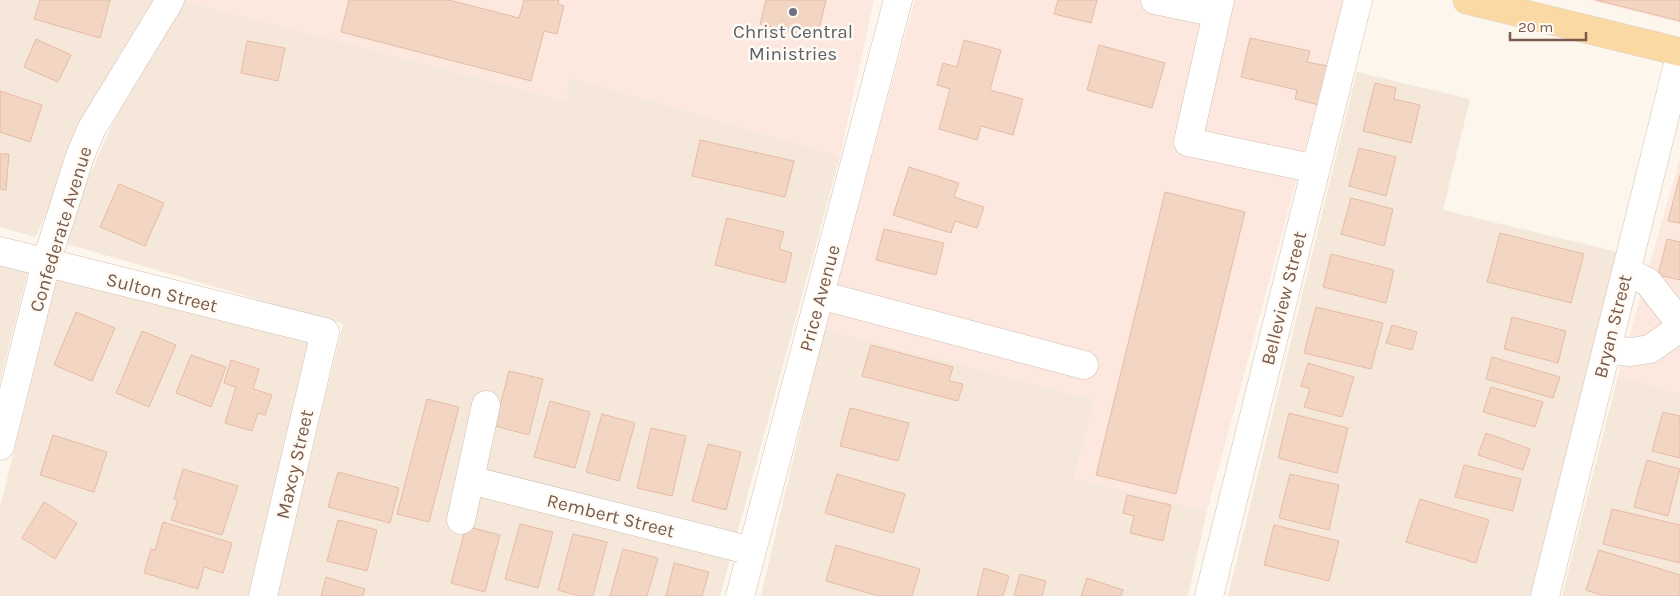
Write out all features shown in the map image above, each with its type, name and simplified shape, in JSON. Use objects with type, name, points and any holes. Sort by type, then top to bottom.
[{"type":"main road","points":[[1467,0],[1680,52]]},
{"type":"street","name":"Confederate Avenue","points":[[0,446],[46,263],[80,156],[91,130],[170,0]]},
{"type":"street","name":"Price Avenue","points":[[740,596],[898,0]]},
{"type":"street","points":[[1155,0],[1218,6],[1188,142],[1316,169]]},
{"type":"street","name":"Belleview Street","points":[[1208,596],[1358,0]]},
{"type":"street","name":"Bryan Street","points":[[1544,596],[1680,56]]},
{"type":"street","name":"Sulton Street","points":[[0,251],[325,332]]},
{"type":"street","points":[[1626,271],[1648,282],[1680,323]]},
{"type":"street","points":[[820,295],[1084,365]]},
{"type":"street","points":[[1607,349],[1630,352],[1650,349],[1680,328]]},
{"type":"street","name":"Maxcy Street","points":[[263,596],[325,332]]},
{"type":"street","points":[[461,520],[486,405]]},
{"type":"street","name":"Rembert Street","points":[[470,480],[752,551]]},
{"type":"shaded area","points":[[0,0],[158,0],[35,237],[0,227]]},
{"type":"shaded area","points":[[181,0],[564,100],[570,77],[840,156],[720,596],[276,596],[343,324],[60,242],[112,125]]},
{"type":"shaded area","points":[[181,0],[874,0],[840,156],[570,77],[564,100]]},
{"type":"shaded area","points":[[915,0],[1345,0],[1207,511],[1074,478],[1095,400],[824,329]]},
{"type":"shaded area","points":[[1588,0],[1680,0],[1680,23]]},
{"type":"shaded area","points":[[1357,72],[1470,99],[1443,210],[1622,253],[1534,596],[1228,596]]},
{"type":"shaded area","points":[[1680,158],[1680,393],[1618,376]]},
{"type":"shaded area","points":[[0,262],[28,271],[0,382]]},
{"type":"shaded area","points":[[57,277],[313,344],[251,596],[0,596],[0,507]]},
{"type":"shaded area","points":[[824,329],[1095,400],[1074,478],[1207,511],[1188,596],[761,596]]},
{"type":"shaded area","points":[[1618,376],[1680,393],[1680,596],[1562,596]]},
{"type":"building","points":[[40,0],[110,0],[100,38],[34,19]]},
{"type":"building","points":[[349,0],[449,0],[519,18],[524,0],[559,0],[558,4],[564,6],[557,34],[544,31],[531,81],[341,32]]},
{"type":"building","name":"Christ Central Ministries","points":[[766,0],[826,0],[817,38],[760,24]]},
{"type":"building","points":[[1058,0],[1097,0],[1091,23],[1054,14]]},
{"type":"building","points":[[1596,0],[1680,0],[1680,21]]},
{"type":"building","points":[[1250,38],[1310,51],[1307,62],[1328,66],[1319,105],[1295,99],[1297,90],[1241,77]]},
{"type":"building","points":[[36,39],[71,55],[58,82],[24,67]]},
{"type":"building","points":[[964,40],[1001,50],[990,90],[1023,99],[1013,135],[981,126],[977,140],[939,129],[950,89],[937,85],[943,63],[957,67]]},
{"type":"building","points":[[247,41],[285,48],[278,81],[241,73]]},
{"type":"building","points":[[1099,45],[1165,63],[1152,108],[1087,90]]},
{"type":"building","points":[[1375,83],[1396,88],[1394,99],[1420,105],[1411,143],[1363,131]]},
{"type":"building","points":[[0,91],[42,105],[30,142],[0,132]]},
{"type":"building","points":[[700,140],[794,161],[785,197],[692,176]]},
{"type":"building","points":[[1359,148],[1396,157],[1386,196],[1349,186]]},
{"type":"building","points":[[0,154],[9,154],[6,190],[0,189]]},
{"type":"building","points":[[909,167],[959,183],[954,197],[984,207],[977,228],[955,221],[951,233],[893,215]]},
{"type":"building","points":[[1680,175],[1680,223],[1668,221]]},
{"type":"building","points":[[119,184],[164,203],[145,246],[100,227]]},
{"type":"building","points":[[1165,192],[1245,212],[1176,494],[1096,475]]},
{"type":"building","points":[[1351,198],[1393,209],[1384,246],[1341,234]]},
{"type":"building","points":[[727,218],[784,232],[779,249],[792,253],[785,283],[715,265]]},
{"type":"building","points":[[884,229],[944,243],[936,275],[876,260]]},
{"type":"building","points":[[1500,233],[1584,254],[1571,303],[1487,282]]},
{"type":"building","points":[[1667,239],[1680,242],[1680,280],[1658,275]]},
{"type":"building","points":[[1331,254],[1394,270],[1386,303],[1323,287]]},
{"type":"building","points":[[1316,307],[1383,323],[1371,369],[1304,353]]},
{"type":"building","points":[[76,312],[115,328],[92,381],[54,365]]},
{"type":"building","points":[[1512,317],[1566,331],[1558,363],[1504,349]]},
{"type":"building","points":[[1392,325],[1417,332],[1412,350],[1386,343]]},
{"type":"building","points":[[142,331],[176,345],[149,407],[116,393]]},
{"type":"building","points":[[871,345],[953,367],[949,381],[963,384],[958,401],[862,376]]},
{"type":"building","points":[[191,355],[226,367],[211,407],[176,393]]},
{"type":"building","points":[[1492,357],[1560,377],[1553,398],[1486,379]]},
{"type":"building","points":[[231,360],[259,369],[253,389],[272,395],[265,415],[258,413],[252,431],[225,423],[236,387],[224,383]]},
{"type":"building","points":[[1308,363],[1354,377],[1342,417],[1304,407],[1310,389],[1301,386]]},
{"type":"building","points":[[509,371],[543,379],[529,435],[495,426]]},
{"type":"building","points":[[1491,387],[1543,402],[1535,427],[1483,412]]},
{"type":"building","points":[[427,399],[459,407],[429,522],[397,514]]},
{"type":"building","points":[[550,401],[590,412],[575,468],[534,457]]},
{"type":"building","points":[[850,408],[909,423],[898,461],[840,446]]},
{"type":"building","points":[[1663,412],[1680,416],[1680,458],[1652,451]]},
{"type":"building","points":[[1289,413],[1348,428],[1337,473],[1278,458]]},
{"type":"building","points":[[602,414],[635,423],[619,481],[586,472]]},
{"type":"building","points":[[651,428],[686,436],[672,496],[637,488]]},
{"type":"building","points":[[1486,433],[1530,449],[1523,470],[1478,455]]},
{"type":"building","points":[[53,435],[107,452],[94,492],[40,475]]},
{"type":"building","points":[[708,444],[741,452],[726,510],[692,501]]},
{"type":"building","points":[[1647,460],[1680,469],[1668,516],[1634,507]]},
{"type":"building","points":[[1464,465],[1521,479],[1513,511],[1455,497]]},
{"type":"building","points":[[183,469],[238,486],[222,535],[171,520],[178,500],[174,499]]},
{"type":"building","points":[[338,472],[399,488],[390,523],[328,507]]},
{"type":"building","points":[[837,474],[905,494],[893,533],[825,513]]},
{"type":"building","points":[[1290,474],[1339,485],[1329,530],[1279,518]]},
{"type":"building","points":[[1127,495],[1171,505],[1163,541],[1130,533],[1134,516],[1123,513]]},
{"type":"building","points":[[1420,499],[1489,520],[1476,563],[1406,542]]},
{"type":"building","points":[[44,502],[77,523],[55,559],[22,538]]},
{"type":"building","points":[[1612,509],[1680,525],[1680,563],[1603,544]]},
{"type":"building","points":[[338,520],[377,530],[367,571],[327,561]]},
{"type":"building","points":[[163,522],[232,543],[223,573],[204,567],[198,589],[144,573],[151,549],[155,550]]},
{"type":"building","points":[[520,524],[553,532],[538,588],[505,579]]},
{"type":"building","points":[[1274,525],[1339,541],[1329,581],[1264,565]]},
{"type":"building","points":[[466,526],[500,535],[485,592],[451,583]]},
{"type":"building","points":[[573,534],[607,542],[593,596],[579,596],[558,590]]},
{"type":"building","points":[[836,545],[920,569],[912,596],[879,596],[826,581]]},
{"type":"building","points":[[623,549],[658,558],[647,596],[610,596]]},
{"type":"building","points":[[1599,550],[1680,575],[1680,596],[1605,596],[1586,590]]},
{"type":"building","points":[[674,563],[709,572],[702,596],[666,596]]},
{"type":"building","points":[[984,568],[1009,576],[1003,596],[977,596]]},
{"type":"building","points":[[1020,574],[1046,581],[1042,596],[1014,596]]},
{"type":"building","points":[[326,577],[365,589],[363,596],[321,596]]},
{"type":"building","points":[[1087,578],[1123,590],[1121,596],[1081,596]]},
{"type":"place","name":"Christ Central Ministries","points":[[793,12]]}]
